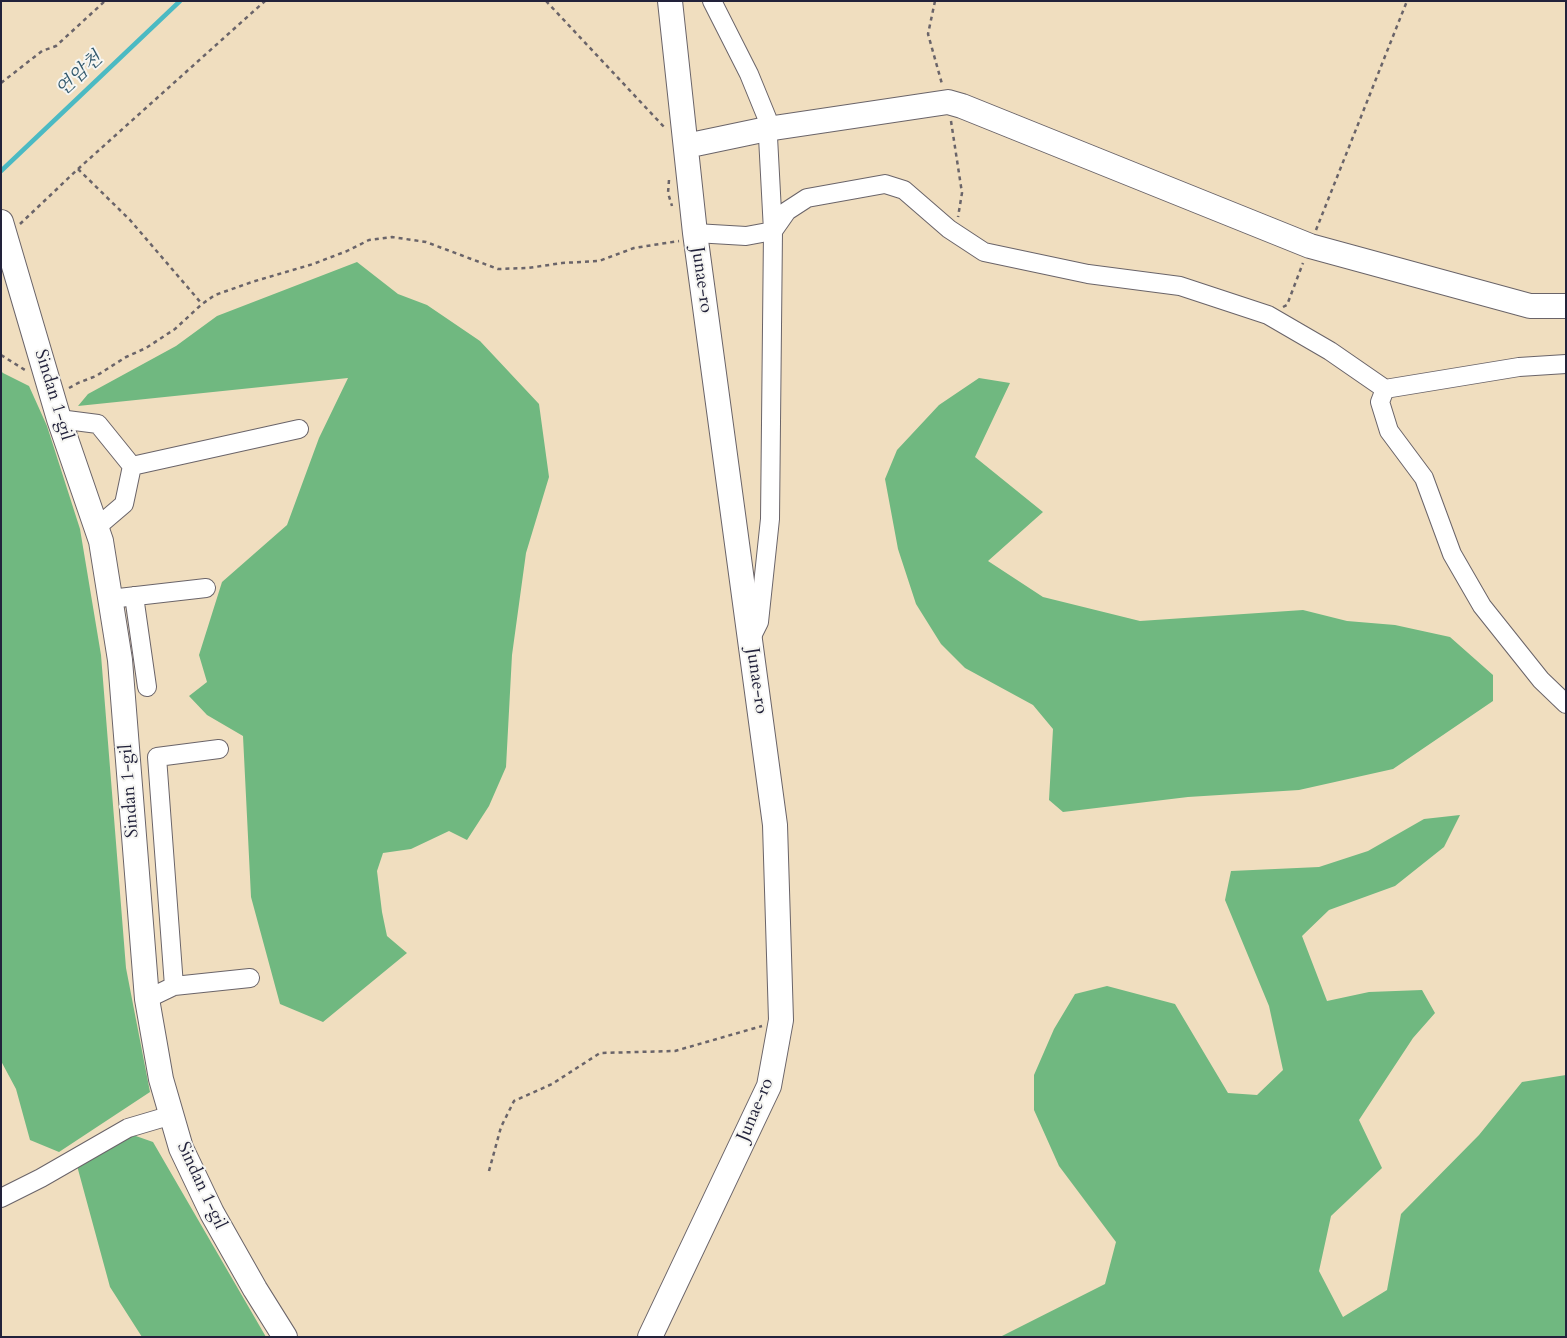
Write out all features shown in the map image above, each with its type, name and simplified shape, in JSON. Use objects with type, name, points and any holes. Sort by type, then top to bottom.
[{"type":"street","name":"Junae-ro","points":[[650,1337],[769,1086],[781,1020],[775,825],[696,236],[670,1]]},
{"type":"street","points":[[712,1],[749,74],[767,118],[773,231],[770,519],[759,622],[750,640]]},
{"type":"street","points":[[686,146],[767,129],[948,102],[1310,246],[1530,306],[1566,306]]},
{"type":"street","points":[[696,236],[746,236],[773,231],[787,211],[806,198],[885,184],[904,190],[949,229],[984,252],[1088,274],[1180,286],[1268,315],[1330,351],[1385,389],[1519,367],[1566,364]]},
{"type":"street","name":"Sindan 1-gil","points":[[4,230],[56,409],[101,541],[120,660],[147,1000],[161,1079],[181,1148],[212,1213],[285,1337]]},
{"type":"street","points":[[1385,389],[1380,402],[1389,431],[1424,478],[1452,554],[1482,606],[1541,680],[1566,704]]},
{"type":"street","points":[[56,409],[98,424],[132,466]]},
{"type":"street","points":[[132,466],[299,429]]},
{"type":"street","points":[[97,527],[124,504],[132,466]]},
{"type":"street","points":[[110,599],[206,588]]},
{"type":"street","points":[[134,596],[147,688]]},
{"type":"street","points":[[174,986],[157,756],[219,749]]},
{"type":"street","points":[[132,814],[161,812]]},
{"type":"street","points":[[147,1000],[174,986],[250,978]]},
{"type":"street","points":[[1,1198],[41,1178],[128,1128],[172,1115]]},
{"type":"path","points":[[1,83],[42,51],[56,46],[105,1]]},
{"type":"path","points":[[4,230],[19,225],[78,169],[265,1]]},
{"type":"path","points":[[546,1],[667,131]]},
{"type":"path","points":[[1268,315],[1287,304],[1407,1]]},
{"type":"path","points":[[78,169],[130,220],[202,304]]},
{"type":"path","points":[[670,177],[668,193],[673,211]]},
{"type":"path","points":[[56,409],[78,383],[96,376],[126,357],[146,348],[175,328],[215,295],[313,264],[369,240],[392,237],[426,242],[498,269],[599,261],[634,248],[679,241],[696,236]]},
{"type":"path","points":[[1,355],[28,372],[44,367]]},
{"type":"path","points":[[489,1171],[501,1127],[514,1101],[552,1084],[600,1053],[675,1051],[781,1020]]},
{"type":"green space","points":[[357,262],[398,294],[427,305],[480,341],[539,404],[549,477],[526,553],[512,655],[506,767],[489,806],[467,840],[449,831],[411,849],[383,853],[377,871],[387,936],[407,953],[323,1022],[280,1004],[251,897],[243,736],[207,715],[189,696],[207,682],[199,655],[222,582],[287,525],[319,438],[348,378],[78,406],[88,394],[176,346],[217,316]]},
{"type":"green space","points":[[1,371],[29,386],[47,426],[80,529],[101,655],[126,968],[150,1092],[59,1152],[30,1140],[16,1089],[1,1061]]},
{"type":"green space","points":[[979,378],[1010,383],[975,457],[1043,512],[988,561],[1043,597],[1140,621],[1303,610],[1347,621],[1395,625],[1450,637],[1493,675],[1493,701],[1393,769],[1299,790],[1188,797],[1063,812],[1049,800],[1053,729],[1033,705],[965,668],[941,644],[916,604],[898,549],[885,479],[897,450],[939,405]]},
{"type":"green space","points":[[1460,815],[1444,847],[1395,886],[1329,910],[1302,936],[1327,1001],[1369,992],[1422,990],[1435,1013],[1413,1038],[1359,1120],[1382,1168],[1331,1216],[1319,1271],[1343,1317],[1387,1290],[1401,1214],[1479,1135],[1522,1082],[1566,1075],[1566,1337],[1000,1337],[1105,1284],[1116,1242],[1059,1166],[1034,1110],[1034,1075],[1054,1029],[1075,994],[1107,986],[1175,1004],[1228,1093],[1257,1095],[1283,1070],[1269,1006],[1225,900],[1231,871],[1319,867],[1368,851],[1424,819]]},
{"type":"green space","points":[[133,1135],[153,1142],[266,1337],[142,1337],[110,1287],[76,1162]]},
{"type":"waterway","name":"연암천","points":[[1,171],[180,1]]}]
